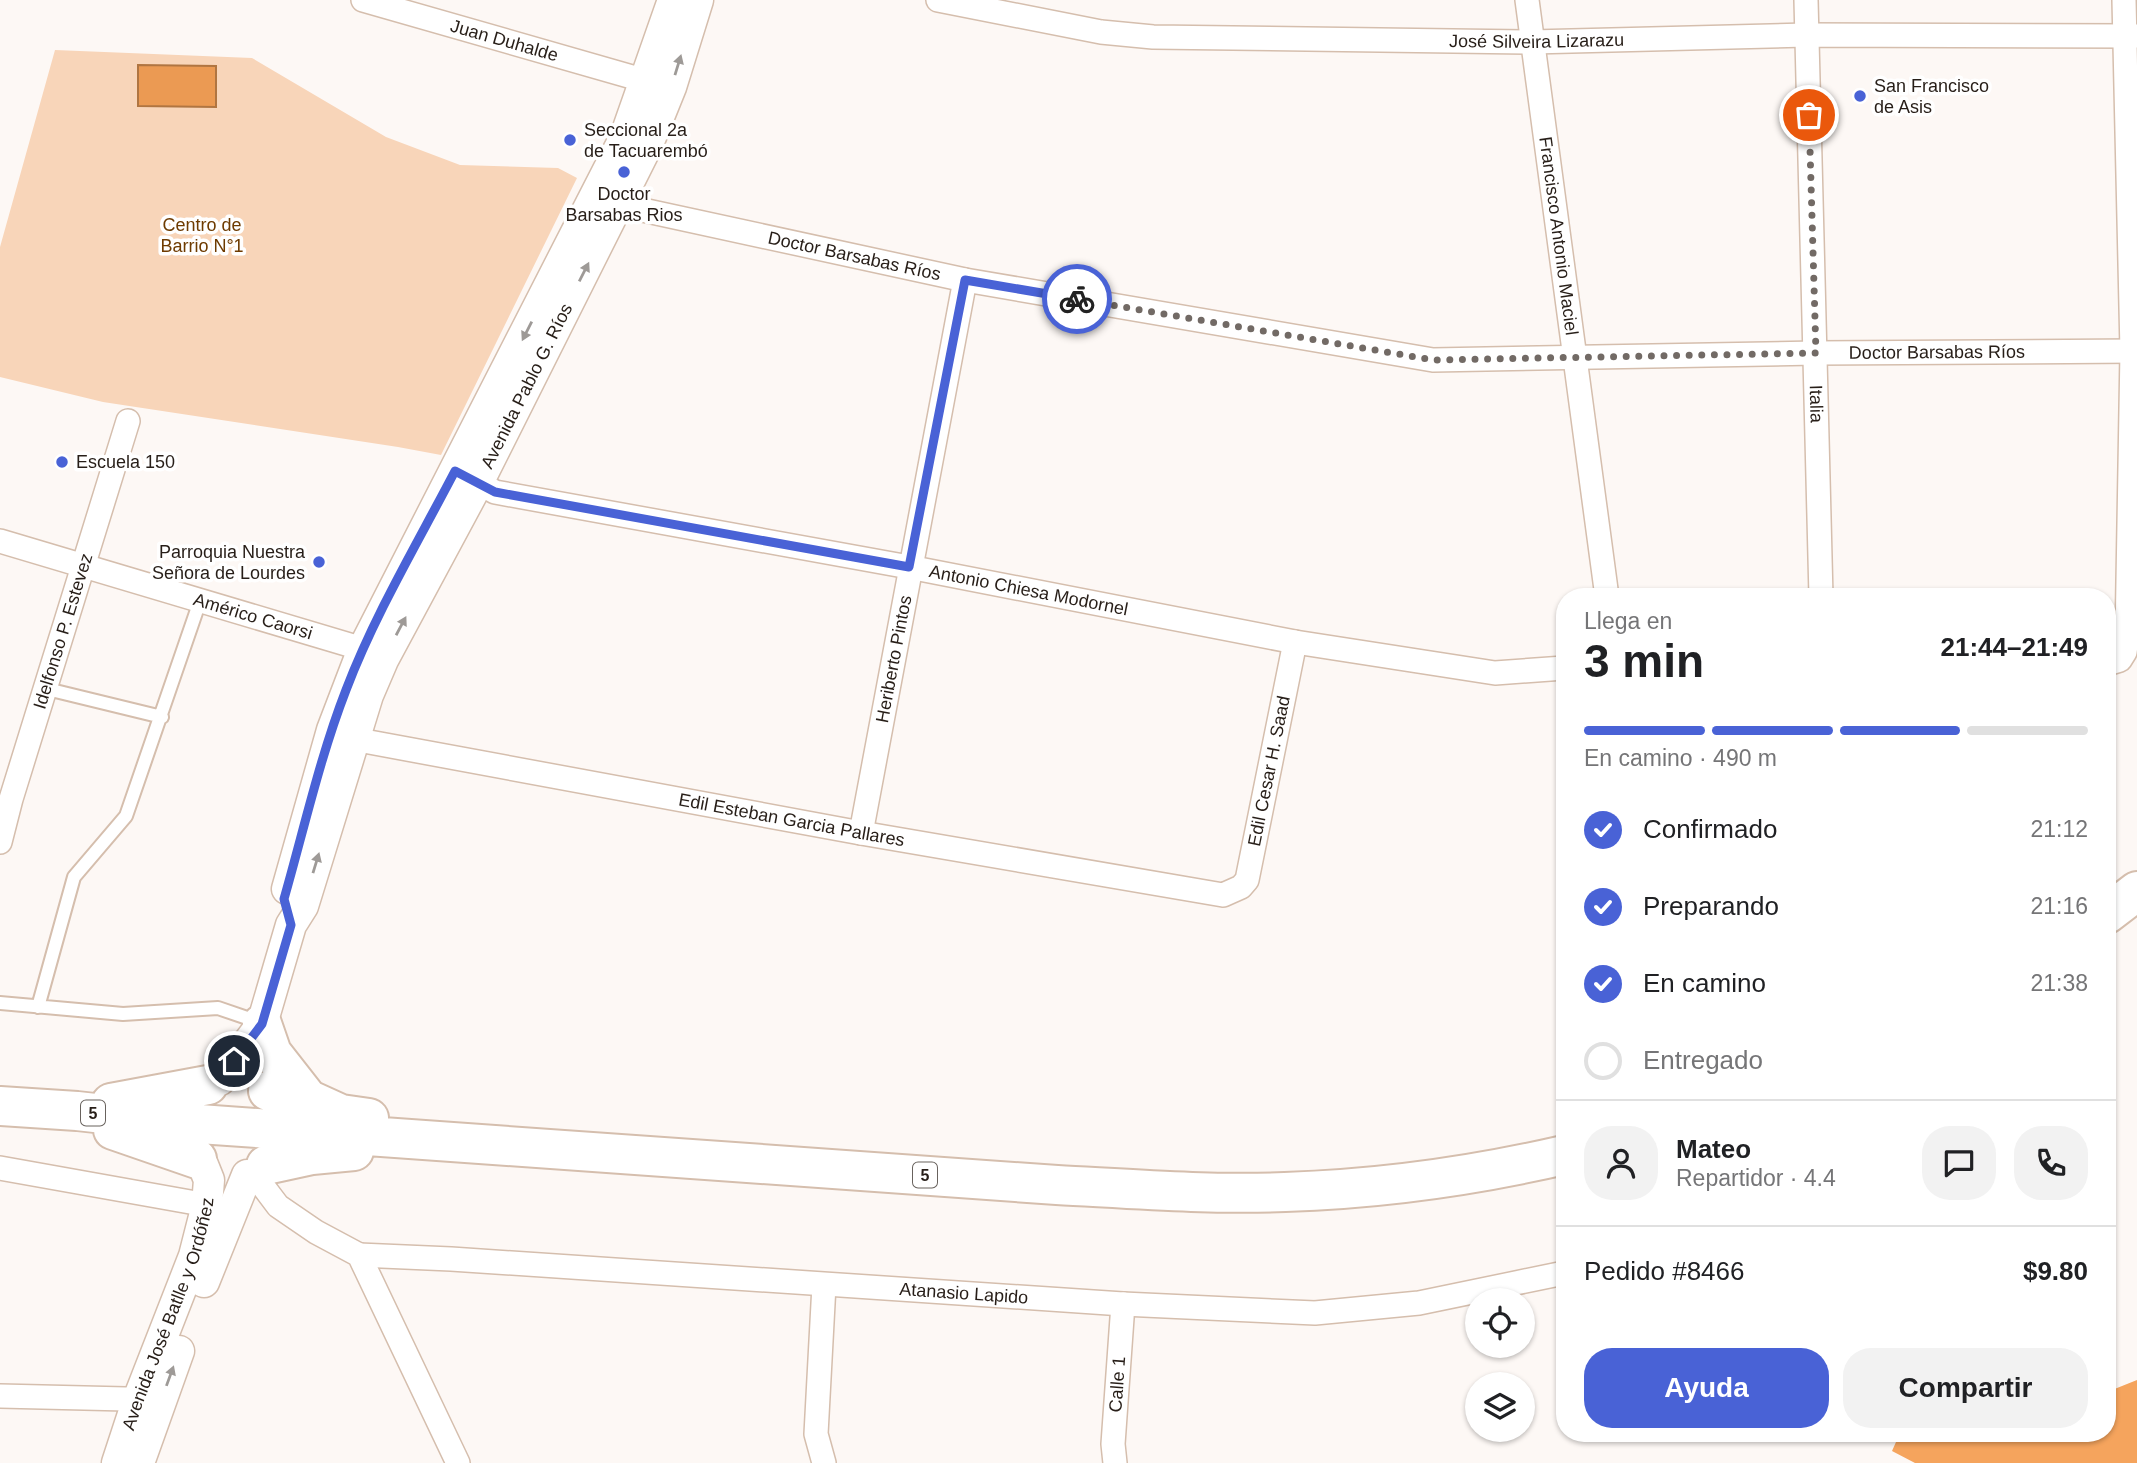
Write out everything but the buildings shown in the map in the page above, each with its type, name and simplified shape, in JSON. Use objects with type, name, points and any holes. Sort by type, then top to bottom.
[{"type":"highway","points":[[2116,907],[2137,891]]},
{"type":"highway","points":[[262,1024],[272,1053],[308,1099]]},
{"type":"highway","points":[[77,1111],[214,1082]]},
{"type":"highway","points":[[268,1091],[308,1099],[341,1114],[394,1122],[434,1140]]},
{"type":"highway","name":"5","points":[[0,1106],[185,1123],[1182,1192],[1286,1192],[1396,1184],[1461,1175],[1556,1157]]},
{"type":"highway","points":[[77,1111],[117,1132],[200,1162]]},
{"type":"highway","points":[[255,1171],[312,1155],[389,1150],[434,1140]]},
{"type":"street","name":"Juan Duhalde","points":[[363,0],[646,81]]},
{"type":"street","name":"Avenida Pablo G. Ríos","points":[[467,477],[625,137],[673,0]]},
{"type":"street","name":"Avenida Pablo G. Ríos","points":[[291,925],[284,899],[332,730],[648,145],[671,87],[698,0]]},
{"type":"street","name":"José Silveira Lizarazu","points":[[938,0],[1101,32],[1153,37],[1532,42],[1806,35],[2131,36]]},
{"type":"street","name":"Francisco Antonio Maciel","points":[[1527,0],[1607,588]]},
{"type":"street","name":"Italia","points":[[1806,0],[1821,588]]},
{"type":"street","points":[[2116,660],[2125,652],[2127,639],[2134,351],[2131,36],[2124,0]]},
{"type":"street","name":"Doctor Barsabas Ríos","points":[[620,199],[638,209],[965,280],[1433,360],[2134,351]]},
{"type":"street","name":"Heriberto Pintos","points":[[861,832],[965,280]]},
{"type":"street","name":"Idelfonso P. Estevez","points":[[0,842],[6,797],[47,689],[128,421]]},
{"type":"street","name":"Antonio Chiesa Modornel","points":[[467,477],[495,492],[909,567],[1295,642],[1495,673],[1556,669]]},
{"type":"street","name":"Américo Caorsi","points":[[0,541],[373,654]]},
{"type":"street","name":"Edil Cesar H. Saad","points":[[1233,892],[1247,880],[1295,642]]},
{"type":"street","name":"Avenida Pablo G. Ríos","points":[[283,1129],[280,1109],[268,1091],[262,1024],[291,925],[303,906],[368,695],[373,654]]},
{"type":"street","name":"Edil Esteban Garcia Pallares","points":[[353,739],[1212,894],[1233,892]]},
{"type":"street","name":"Avenida Pablo G. Ríos","points":[[185,1123],[192,1101],[214,1082],[262,1024]]},
{"type":"street","points":[[214,1082],[237,1078],[254,1082],[268,1091]]},
{"type":"street","name":"Avenida José Batlle y Ordóñez","points":[[185,1123],[188,1142],[209,1180],[203,1259]]},
{"type":"street","name":"Avenida José Batlle y Ordóñez","points":[[117,1463],[147,1406],[203,1259],[255,1171],[275,1155],[283,1129]]},
{"type":"street","points":[[200,1162],[224,1175],[255,1171],[278,1206],[316,1232],[359,1255],[458,1463]]},
{"type":"street","points":[[0,1168],[207,1205]]},
{"type":"street","name":"Atanasio Lapido","points":[[359,1255],[1315,1314],[1419,1303],[1556,1275]]},
{"type":"street","points":[[824,1285],[816,1434],[824,1463]]},
{"type":"street","name":"Calle 1","points":[[1115,1463],[1113,1444],[1123,1304]]},
{"type":"street","points":[[0,1396],[126,1399],[147,1406]]},
{"type":"street","name":"Avenida José Batlle y Ordóñez","points":[[139,1463],[147,1406]]},
{"type":"lane","points":[[38,1007],[74,877],[127,816],[200,601]]},
{"type":"lane","points":[[47,689],[162,717]]},
{"type":"lane","points":[[0,1003],[123,1014],[219,1008],[262,1024]]},
{"type":"green space","name":"Centro de Barrio N°1","points":[[55,50],[252,58],[386,137],[460,165],[558,168],[577,178],[441,455],[103,402],[0,377],[0,247]]},
{"type":"shaded area","points":[[138,65],[216,66],[216,107],[138,106]]},
{"type":"shaded area","points":[[2137,1380],[2137,1463],[1915,1463],[1892,1451],[1896,1442],[2116,1442],[2116,1388]]},
{"type":"way so far","points":[[1077,299],[1433,360],[1816,353],[1809,115]]},
{"type":"place","name":"San Francisco de Asis","points":[[1860,96]]},
{"type":"place","name":"Seccional 2a de Tacuarembó","points":[[570,140]]},
{"type":"place","name":"Doctor Barsabas Rios","points":[[624,172]]},
{"type":"place","name":"Escuela 150","points":[[62,462]]},
{"type":"place","name":"Parroquia Nuestra Señora de Lourdes","points":[[319,562]]},
{"type":"route","points":[[234,1061],[262,1024],[291,925],[284,899],[346,689],[363,649],[455,471],[495,492],[909,567],[965,280],[1077,299]]}]
